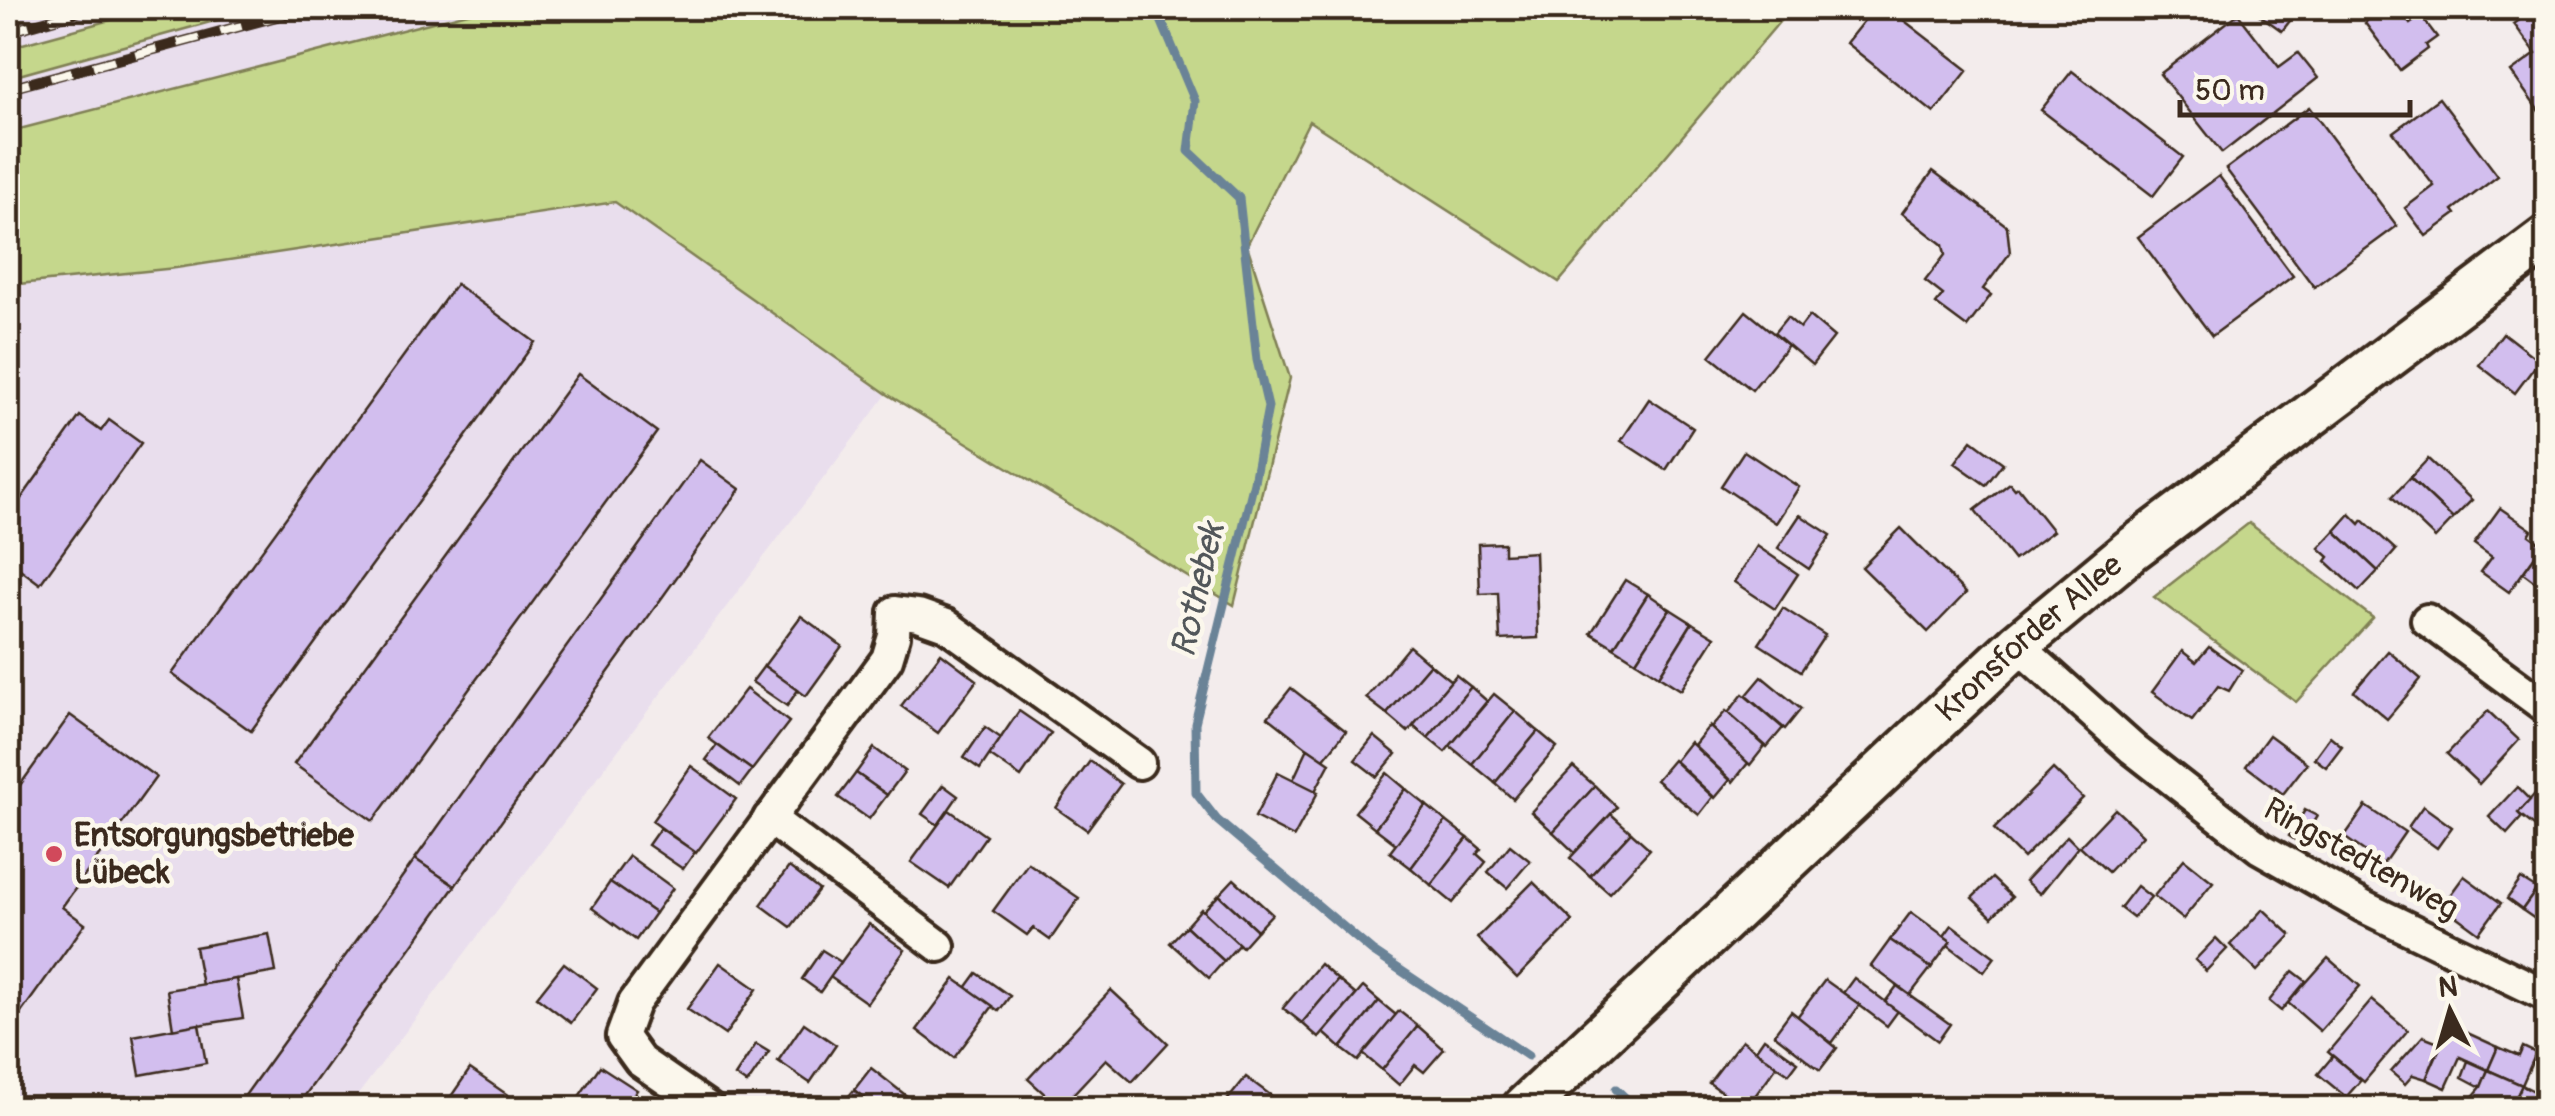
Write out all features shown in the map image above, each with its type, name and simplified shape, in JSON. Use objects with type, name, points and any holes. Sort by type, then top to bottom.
[{"type":"main road","name":"Kronsforder Allee","points":[[1536,1097],[2018,645],[2132,550],[2548,238]]},
{"type":"street","points":[[708,1108],[640,1061],[622,1036],[634,1003],[887,660],[895,612],[918,614],[946,624],[1139,763]]},
{"type":"street","points":[[2428,620],[2548,708]]},
{"type":"street","name":"Ringstedtenweg","points":[[2018,645],[2133,748],[2260,848],[2364,907],[2548,996]]},
{"type":"street","points":[[769,818],[939,946]]},
{"type":"shaded area","points":[[47,8],[154,8],[8,48],[8,19]]},
{"type":"shaded area","points":[[261,8],[487,8],[8,132],[8,78]]},
{"type":"shaded area","points":[[615,202],[887,394],[348,1108],[8,1108],[8,285],[176,268]]},
{"type":"green space","points":[[154,8],[261,8],[8,78],[8,48]]},
{"type":"green space","points":[[487,8],[1791,8],[1559,282],[1309,121],[1247,245],[1290,378],[1234,605],[887,394],[615,202],[176,268],[8,285],[8,132]]},
{"type":"green space","points":[[2249,523],[2373,618],[2296,702],[2154,597]]},
{"type":"building","points":[[1874,8],[1888,8],[1968,70],[1934,113],[1846,43]]},
{"type":"building","points":[[2250,8],[2300,8],[2282,31]]},
{"type":"building","points":[[2357,8],[2398,8],[2410,24],[2421,16],[2437,37],[2400,70]]},
{"type":"building","points":[[2536,8],[2548,8],[2548,110],[2541,114],[2511,72],[2536,54],[2514,24]]},
{"type":"building","points":[[2238,14],[2279,67],[2298,53],[2318,78],[2222,153],[2160,74]]},
{"type":"building","points":[[2072,71],[2183,157],[2153,196],[2041,110]]},
{"type":"building","points":[[2439,98],[2498,176],[2426,236],[2405,208],[2434,186],[2393,132]]},
{"type":"building","points":[[2309,107],[2397,226],[2314,287],[2226,169]]},
{"type":"building","points":[[1933,171],[2007,226],[2010,253],[1983,289],[1991,295],[1967,327],[1936,304],[1943,295],[1925,281],[1945,255],[1943,245],[1902,213]]},
{"type":"building","points":[[2219,176],[2293,276],[2212,336],[2138,237]]},
{"type":"building","points":[[456,284],[535,342],[251,731],[172,674]]},
{"type":"building","points":[[1746,311],[1788,345],[1752,390],[1710,356]]},
{"type":"building","points":[[1809,316],[1834,337],[1812,365],[1774,333],[1787,317],[1800,328]]},
{"type":"building","points":[[2503,333],[2539,361],[2515,393],[2479,365]]},
{"type":"building","points":[[578,374],[657,432],[373,821],[294,764]]},
{"type":"building","points":[[1649,399],[1693,428],[1666,470],[1621,441]]},
{"type":"building","points":[[80,416],[101,431],[109,420],[141,443],[40,584],[8,560],[8,517]]},
{"type":"building","points":[[1972,440],[2003,463],[1986,485],[1955,463]]},
{"type":"building","points":[[1744,451],[1799,487],[1776,523],[1721,486]]},
{"type":"building","points":[[2428,459],[2472,500],[2453,519],[2410,478]]},
{"type":"building","points":[[700,460],[740,489],[455,886],[415,859]]},
{"type":"building","points":[[2410,478],[2453,519],[2435,538],[2392,497]]},
{"type":"building","points":[[2010,483],[2015,489],[2018,487],[2053,531],[2014,560],[1975,510]]},
{"type":"building","points":[[2500,508],[2532,530],[2529,535],[2543,545],[2509,592],[2481,572],[2492,557],[2474,544]]},
{"type":"building","points":[[2350,514],[2360,524],[2363,520],[2396,550],[2378,571],[2335,531]]},
{"type":"building","points":[[1800,515],[1831,535],[1809,569],[1778,548]]},
{"type":"building","points":[[1901,528],[1966,593],[1928,632],[1862,567]]},
{"type":"building","points":[[2335,531],[2378,571],[2359,591],[2326,561],[2329,557],[2319,548]]},
{"type":"building","points":[[1504,543],[1504,554],[1535,552],[1538,638],[1500,640],[1498,593],[1480,594],[1478,544]]},
{"type":"building","points":[[1757,546],[1798,574],[1775,609],[1734,582]]},
{"type":"building","points":[[2541,548],[2548,552],[2548,572],[2539,585],[2523,573]]},
{"type":"building","points":[[1625,580],[1648,594],[1614,647],[1591,633]]},
{"type":"building","points":[[1648,594],[1670,609],[1636,661],[1614,647]]},
{"type":"building","points":[[1783,608],[1825,635],[1801,671],[1759,644]]},
{"type":"building","points":[[1670,609],[1692,623],[1659,676],[1636,661]]},
{"type":"building","points":[[801,616],[842,646],[806,696],[764,666]]},
{"type":"building","points":[[1692,623],[1715,637],[1681,690],[1659,676]]},
{"type":"building","points":[[1409,646],[1430,664],[1387,714],[1366,698]]},
{"type":"building","points":[[2209,647],[2242,670],[2229,691],[2218,686],[2192,721],[2152,692],[2182,651],[2196,662]]},
{"type":"building","points":[[2388,651],[2421,679],[2387,719],[2354,691]]},
{"type":"building","points":[[941,653],[977,680],[938,733],[901,706]]},
{"type":"building","points":[[1430,664],[1451,681],[1408,732],[1387,714]]},
{"type":"building","points":[[764,666],[798,690],[787,706],[752,682]]},
{"type":"building","points":[[1456,675],[1471,687],[1428,738],[1413,726]]},
{"type":"building","points":[[1762,677],[1801,709],[1785,729],[1746,696]]},
{"type":"building","points":[[1471,687],[1487,701],[1445,752],[1428,738]]},
{"type":"building","points":[[1291,688],[1346,731],[1323,760],[1268,717]]},
{"type":"building","points":[[746,689],[789,722],[752,770],[708,738]]},
{"type":"building","points":[[1494,694],[1515,711],[1472,764],[1450,746]]},
{"type":"building","points":[[1743,694],[1783,728],[1767,747],[1728,713]]},
{"type":"building","points":[[1019,711],[1051,733],[1021,777],[989,755]]},
{"type":"building","points":[[1515,711],[1538,731],[1495,783],[1472,764]]},
{"type":"building","points":[[1726,711],[1765,746],[1750,765],[1711,728]]},
{"type":"building","points":[[2488,711],[2519,740],[2479,784],[2447,754]]},
{"type":"building","name":"Entsorgungsbetriebe Lübeck","points":[[70,715],[156,777],[62,907],[85,924],[8,1031],[8,802]]},
{"type":"building","points":[[1709,726],[1748,763],[1733,782],[1694,745]]},
{"type":"building","points":[[985,727],[1001,738],[980,769],[964,758]]},
{"type":"building","points":[[1538,731],[1557,747],[1513,799],[1495,783]]},
{"type":"building","points":[[2269,735],[2307,763],[2283,794],[2246,766]]},
{"type":"building","points":[[1374,736],[1396,754],[1377,777],[1355,760]]},
{"type":"building","points":[[2330,736],[2342,746],[2326,767],[2314,758]]},
{"type":"building","points":[[1690,742],[1730,780],[1715,798],[1675,761]]},
{"type":"building","points":[[717,745],[752,770],[740,786],[706,760]]},
{"type":"building","points":[[874,748],[905,771],[887,795],[856,773]]},
{"type":"building","points":[[1308,748],[1330,763],[1315,791],[1293,780]]},
{"type":"building","points":[[1673,760],[1713,797],[1699,815],[1656,780]]},
{"type":"building","points":[[1090,761],[1121,784],[1087,830],[1056,808]]},
{"type":"building","points":[[691,766],[736,799],[696,853],[652,821]]},
{"type":"building","points":[[1573,767],[1595,786],[1553,832],[1531,812]]},
{"type":"building","points":[[2053,769],[2083,798],[2023,858],[1994,829]]},
{"type":"building","points":[[1278,772],[1318,792],[1294,837],[1255,817]]},
{"type":"building","points":[[856,773],[887,795],[869,819],[838,797]]},
{"type":"building","points":[[1387,773],[1406,789],[1375,828],[1355,812]]},
{"type":"building","points":[[2548,779],[2548,837],[2518,813]]},
{"type":"building","points":[[943,785],[958,796],[938,825],[922,814]]},
{"type":"building","points":[[1595,786],[1617,807],[1575,853],[1553,832]]},
{"type":"building","points":[[2517,787],[2530,800],[2507,834],[2489,817]]},
{"type":"building","points":[[1406,789],[1426,805],[1396,844],[1375,828]]},
{"type":"building","points":[[1426,805],[1446,821],[1411,868],[1390,852]]},
{"type":"building","points":[[2366,806],[2405,832],[2383,864],[2344,837]]},
{"type":"building","points":[[2423,806],[2452,827],[2437,848],[2408,827]]},
{"type":"building","points":[[2115,809],[2143,835],[2108,872],[2080,846]]},
{"type":"building","points":[[949,810],[986,836],[949,888],[911,862]]},
{"type":"building","points":[[2305,810],[2317,816],[2306,834],[2318,842],[2307,848],[2289,836]]},
{"type":"building","points":[[1611,814],[1631,832],[1590,876],[1570,858]]},
{"type":"building","points":[[1446,821],[1468,838],[1431,885],[1411,868]]},
{"type":"building","points":[[660,828],[695,852],[683,869],[648,845]]},
{"type":"building","points":[[1631,832],[1650,849],[1609,893],[1590,876]]},
{"type":"building","points":[[2067,836],[2078,847],[2040,894],[2025,881]]},
{"type":"building","points":[[1468,838],[1481,849],[1477,854],[1486,862],[1453,903],[1431,885]]},
{"type":"building","points":[[1510,845],[1530,861],[1507,888],[1488,872]]},
{"type":"building","points":[[629,856],[673,888],[655,913],[610,882]]},
{"type":"building","points":[[415,859],[455,886],[296,1108],[236,1108]]},
{"type":"building","points":[[2184,859],[2213,882],[2183,919],[2154,896]]},
{"type":"building","points":[[1028,863],[1079,898],[1050,940],[1033,928],[1027,935],[993,911]]},
{"type":"building","points":[[789,867],[819,890],[791,927],[761,905]]},
{"type":"building","points":[[2464,876],[2501,903],[2479,933],[2442,906]]},
{"type":"building","points":[[1992,878],[2012,897],[1992,917],[1972,898]]},
{"type":"building","points":[[1234,879],[1272,914],[1257,930],[1219,895]]},
{"type":"building","points":[[2521,879],[2537,889],[2522,910],[2507,899]]},
{"type":"building","points":[[610,882],[655,913],[636,940],[592,908]]},
{"type":"building","points":[[1533,882],[1573,921],[1517,978],[1477,938]]},
{"type":"building","points":[[2137,886],[2151,897],[2133,918],[2120,908]]},
{"type":"building","points":[[2537,889],[2548,901],[2535,919],[2522,910]]},
{"type":"building","points":[[1219,895],[1257,930],[1242,947],[1203,911]]},
{"type":"building","points":[[1201,909],[1239,944],[1224,961],[1186,926]]},
{"type":"building","points":[[2263,909],[2291,935],[2257,971],[2230,945]]},
{"type":"building","points":[[1911,912],[1951,941],[1931,968],[1890,940]]},
{"type":"building","points":[[869,924],[905,950],[867,1003],[830,977]]},
{"type":"building","points":[[1952,925],[1995,957],[1984,972],[1948,945],[1951,941],[1944,936]]},
{"type":"building","points":[[1186,926],[1224,961],[1209,978],[1170,943]]},
{"type":"building","points":[[269,934],[276,972],[202,985],[195,947]]},
{"type":"building","points":[[2216,938],[2227,949],[2206,971],[2195,960]]},
{"type":"building","points":[[1890,940],[1931,968],[1910,995],[1871,966]]},
{"type":"building","points":[[822,950],[841,962],[820,992],[802,979]]},
{"type":"building","points":[[2328,958],[2360,986],[2320,1031],[2288,1003]]},
{"type":"building","points":[[564,963],[597,988],[571,1023],[537,997]]},
{"type":"building","points":[[720,963],[757,989],[725,1035],[687,1009]]},
{"type":"building","points":[[1320,964],[1338,980],[1302,1023],[1283,1008]]},
{"type":"building","points":[[2293,971],[2306,981],[2281,1011],[2269,1001]]},
{"type":"building","points":[[977,973],[1010,996],[999,1011],[966,988]]},
{"type":"building","points":[[1854,978],[1898,1011],[1887,1026],[1843,993]]},
{"type":"building","points":[[236,979],[243,1018],[173,1029],[167,990]]},
{"type":"building","points":[[955,979],[993,1006],[954,1058],[917,1030]]},
{"type":"building","points":[[1338,980],[1356,995],[1319,1038],[1302,1023]]},
{"type":"building","points":[[1825,980],[1860,1005],[1832,1043],[1797,1017]]},
{"type":"building","points":[[1897,986],[1950,1024],[1938,1041],[1885,1002]]},
{"type":"building","points":[[1363,987],[1379,1001],[1341,1048],[1324,1033]]},
{"type":"building","points":[[1111,990],[1168,1043],[1132,1082],[1106,1059],[1060,1108],[1028,1079]]},
{"type":"building","points":[[2372,1000],[2408,1030],[2364,1082],[2328,1052]]},
{"type":"building","points":[[1379,1001],[1396,1015],[1358,1061],[1341,1048]]},
{"type":"building","points":[[1399,1011],[1418,1026],[1382,1070],[1363,1054]]},
{"type":"building","points":[[1791,1011],[1837,1048],[1820,1070],[1774,1034]]},
{"type":"building","points":[[804,1023],[836,1045],[810,1083],[778,1061]]},
{"type":"building","points":[[199,1024],[206,1063],[140,1075],[133,1036]]},
{"type":"building","points":[[2450,1025],[2498,1047],[2488,1070],[2460,1057],[2446,1088],[2426,1079]]},
{"type":"building","points":[[1418,1026],[1444,1049],[1424,1072],[1415,1065],[1399,1085],[1382,1070]]},
{"type":"building","points":[[2423,1036],[2441,1043],[2426,1079],[2413,1075],[2405,1084],[2391,1072]]},
{"type":"building","points":[[1764,1038],[1798,1062],[1789,1074],[1755,1051]]},
{"type":"building","points":[[1742,1040],[1777,1066],[1746,1108],[1709,1083]]},
{"type":"building","points":[[756,1044],[769,1052],[747,1084],[735,1076]]},
{"type":"building","points":[[2498,1047],[2519,1056],[2523,1047],[2536,1053],[2522,1085],[2488,1070]]},
{"type":"building","points":[[2333,1056],[2361,1080],[2346,1097],[2318,1074]]},
{"type":"building","points":[[2468,1061],[2488,1070],[2481,1087],[2462,1077]]},
{"type":"building","points":[[600,1066],[637,1090],[624,1108],[571,1108]]},
{"type":"building","points":[[871,1068],[913,1101],[907,1108],[877,1108],[854,1090]]},
{"type":"building","points":[[470,1069],[515,1100],[509,1108],[445,1105]]},
{"type":"building","points":[[2488,1070],[2522,1085],[2511,1108],[2463,1108],[2481,1087]]},
{"type":"building","points":[[1246,1077],[1288,1108],[1221,1108]]},
{"type":"building","points":[[2522,1085],[2536,1092],[2528,1108],[2511,1108]]},
{"type":"building","points":[[854,1090],[877,1108],[839,1108]]},
{"type":"waterway","name":"Rothebek","points":[[1156,8],[1195,101],[1189,151],[1239,198],[1257,360],[1268,407],[1254,482],[1195,723],[1196,793],[1217,820],[1372,951],[1528,1056]]},
{"type":"waterway","name":"Rothebek","points":[[1616,1089],[1636,1108]]},
{"type":"railway","points":[[8,32],[92,8]]},
{"type":"railway","points":[[8,89],[308,8]]},
{"type":"place","name":"Entsorgungsbetriebe Lübeck","points":[[54,854]]}]
